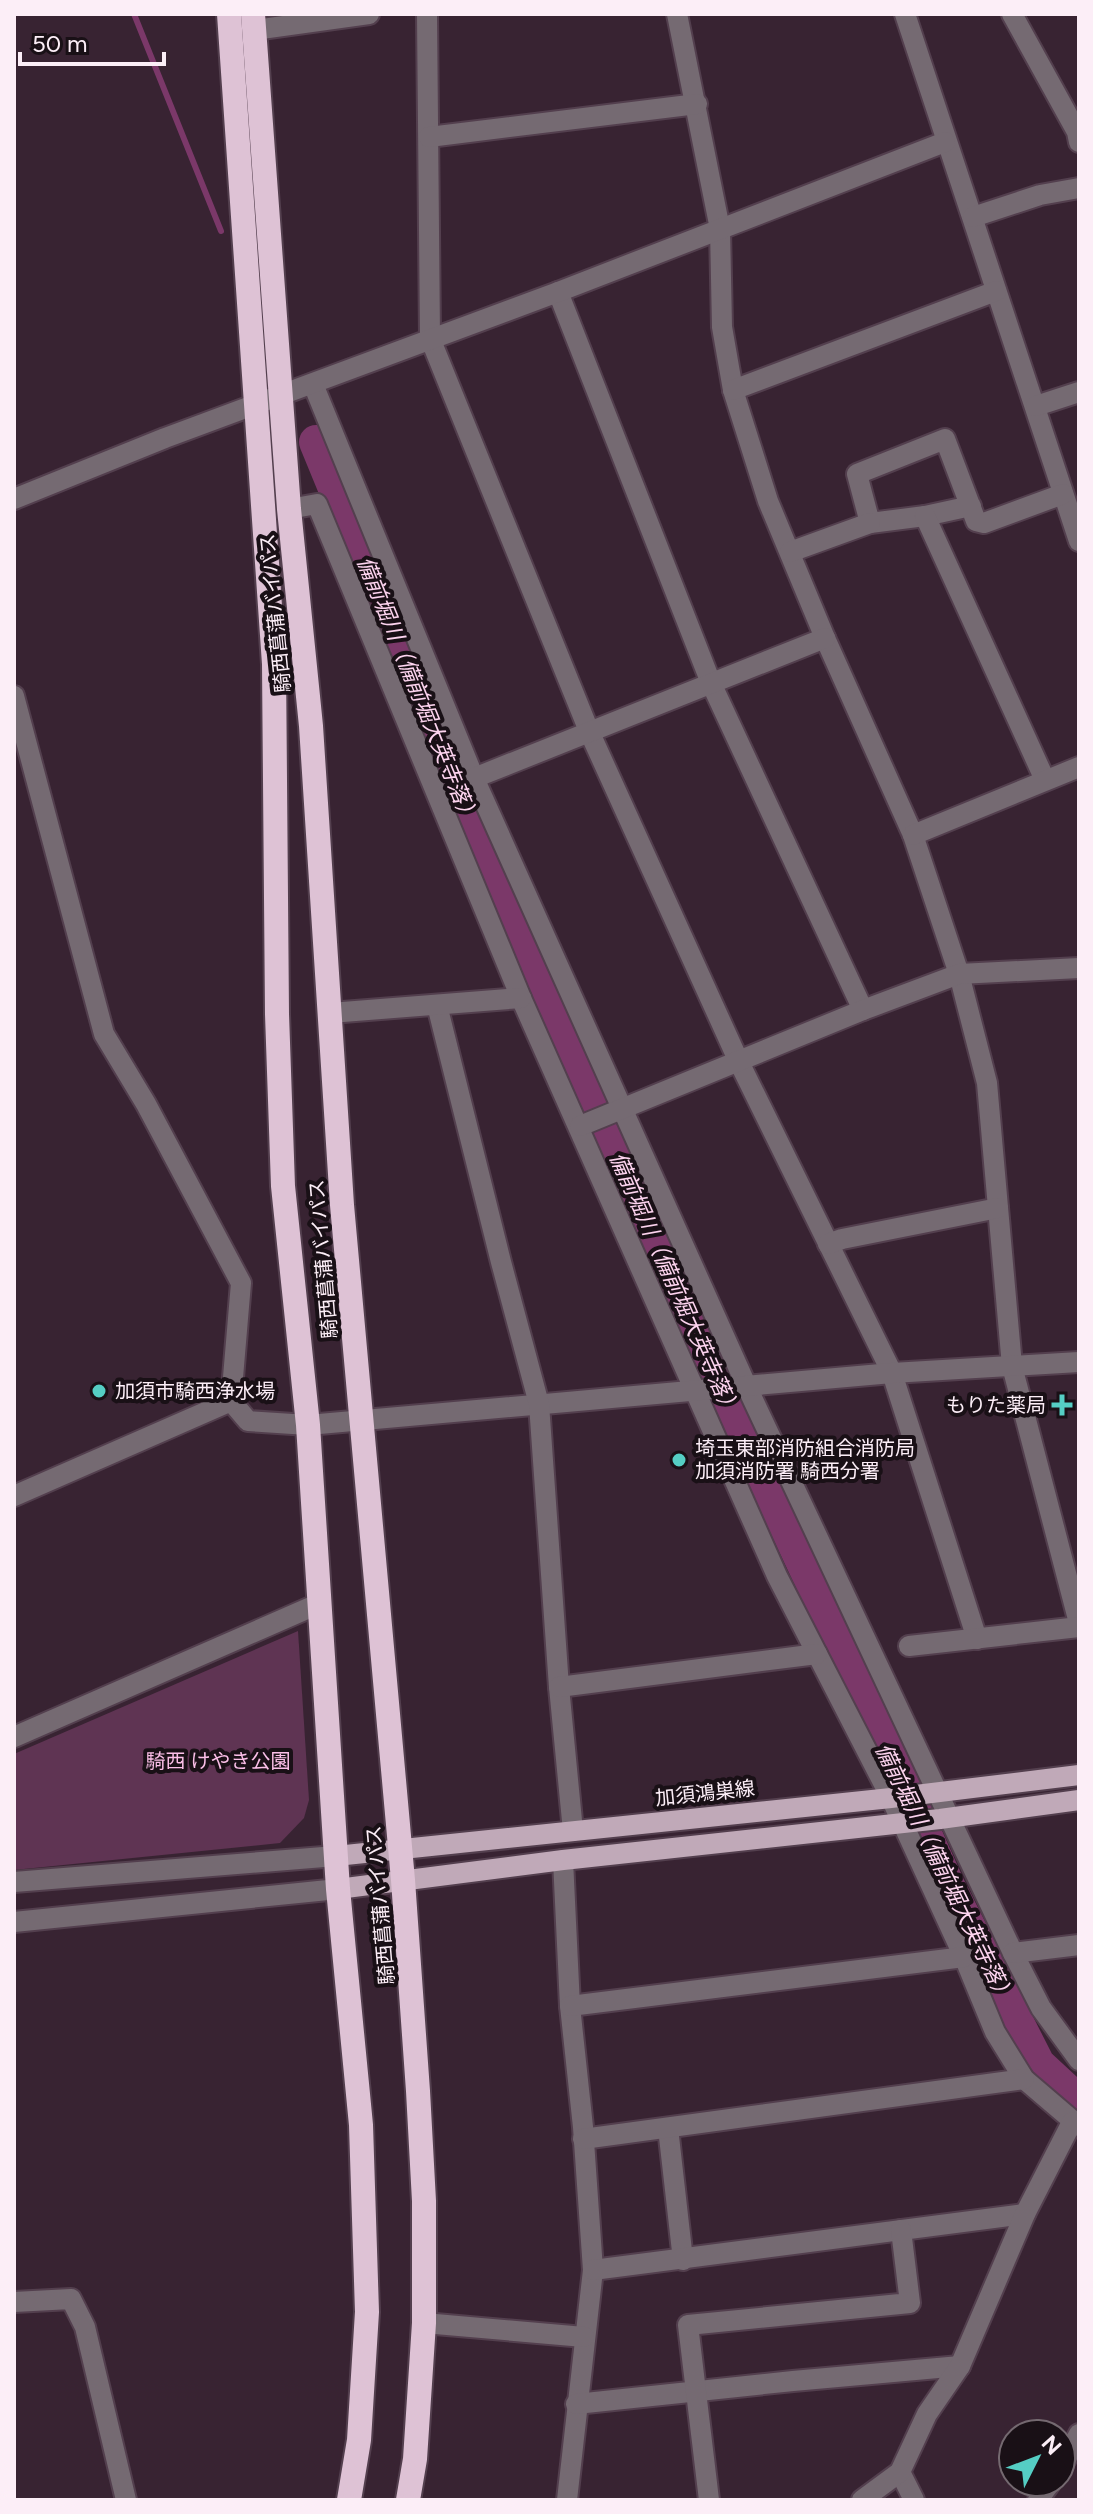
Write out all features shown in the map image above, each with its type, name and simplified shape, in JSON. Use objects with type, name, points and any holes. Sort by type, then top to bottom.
[{"type":"highway","name":"騎西菖蒲バイパス","points":[[229,14],[274,664],[277,1014],[283,1186],[308,1425],[338,1889],[361,2125],[365,2207],[367,2312],[359,2440],[349,2500]]},
{"type":"highway","name":"騎西菖蒲バイパス","points":[[253,22],[289,509],[311,726],[342,1205],[401,1850],[424,2201],[424,2323],[415,2459],[408,2500]]},
{"type":"main road","name":"加須鴻巣線","points":[[336,1856],[891,1798],[1079,1775]]},
{"type":"main road","points":[[338,1889],[1079,1800]]},
{"type":"street","points":[[253,22],[369,14]]},
{"type":"street","points":[[427,14],[430,338],[589,731],[739,1062],[892,1373],[977,1639]]},
{"type":"street","points":[[677,14],[720,229],[722,327],[733,390],[768,501],[913,835],[959,974],[987,1083],[1012,1366],[1079,1625],[909,1646]]},
{"type":"street","points":[[905,14],[1079,541]]},
{"type":"street","points":[[1012,14],[1077,132],[1079,142]]},
{"type":"street","points":[[429,137],[697,104]]},
{"type":"street","points":[[14,499],[165,438],[558,292],[945,142]]},
{"type":"street","points":[[973,217],[1040,195],[1079,188]]},
{"type":"street","points":[[733,390],[996,291]]},
{"type":"street","points":[[558,292],[711,683],[863,1010]]},
{"type":"street","points":[[313,384],[474,778],[742,1387],[945,1818],[1041,2008],[1079,2060]]},
{"type":"street","points":[[1036,406],[1079,392]]},
{"type":"street","points":[[870,523],[857,474],[945,439],[976,521],[984,523],[1063,494]]},
{"type":"street","points":[[289,509],[317,504],[521,998],[583,1125],[694,1392],[777,1576],[891,1798],[995,2032],[1024,2079],[1075,2124],[1025,2214],[960,2366],[927,2414],[900,2472],[862,2500]]},
{"type":"street","points":[[790,552],[870,523],[971,506]]},
{"type":"street","points":[[925,516],[1045,780]]},
{"type":"street","points":[[474,778],[825,638]]},
{"type":"street","points":[[14,696],[104,1034],[146,1104],[241,1283],[231,1401],[248,1421],[308,1425],[892,1373],[1079,1362]]},
{"type":"street","points":[[913,835],[1079,767]]},
{"type":"street","points":[[583,1125],[959,974],[1079,968]]},
{"type":"street","points":[[330,1013],[521,998]]},
{"type":"street","points":[[437,1005],[539,1404],[559,1687],[573,1831]]},
{"type":"street","points":[[828,1244],[998,1208]]},
{"type":"street","points":[[14,1496],[231,1401]]},
{"type":"street","points":[[14,1737],[318,1604]]},
{"type":"street","points":[[559,1687],[817,1654]]},
{"type":"street","points":[[14,1882],[336,1856]]},
{"type":"street","points":[[563,1860],[570,2006],[593,2270],[567,2500]]},
{"type":"street","points":[[14,1922],[338,1889]]},
{"type":"street","points":[[1013,1953],[1079,1945]]},
{"type":"street","points":[[570,2006],[964,1957]]},
{"type":"street","points":[[583,2139],[1024,2079]]},
{"type":"street","points":[[668,2128],[683,2260]]},
{"type":"street","points":[[593,2270],[1025,2214]]},
{"type":"street","points":[[709,2500],[688,2325],[910,2303],[901,2230]]},
{"type":"street","points":[[14,2302],[71,2299],[85,2327],[126,2500]]},
{"type":"street","points":[[424,2323],[584,2337]]},
{"type":"street","points":[[576,2404],[960,2366]]},
{"type":"street","points":[[900,2472],[914,2500]]},
{"type":"green space","name":"騎西 けやき公園","points":[[298,1631],[309,1800],[304,1818],[280,1843],[14,1870],[14,1754]]},
{"type":"waterway","name":"備前堀川（備前堀大英寺落）","points":[[134,14],[221,231]]},
{"type":"waterway","name":"備前堀川（備前堀大英寺落）","points":[[316,442],[468,812],[669,1276],[834,1629],[948,1886],[1038,2064],[1079,2102]]},
{"type":"place","name":"加須市騎西浄水場","points":[[99,1391]]},
{"type":"place","name":"もりた薬局","points":[[1062,1405]]},
{"type":"place","name":"埼玉東部消防組合消防局 加須消防署 騎西分署","points":[[679,1460]]}]
